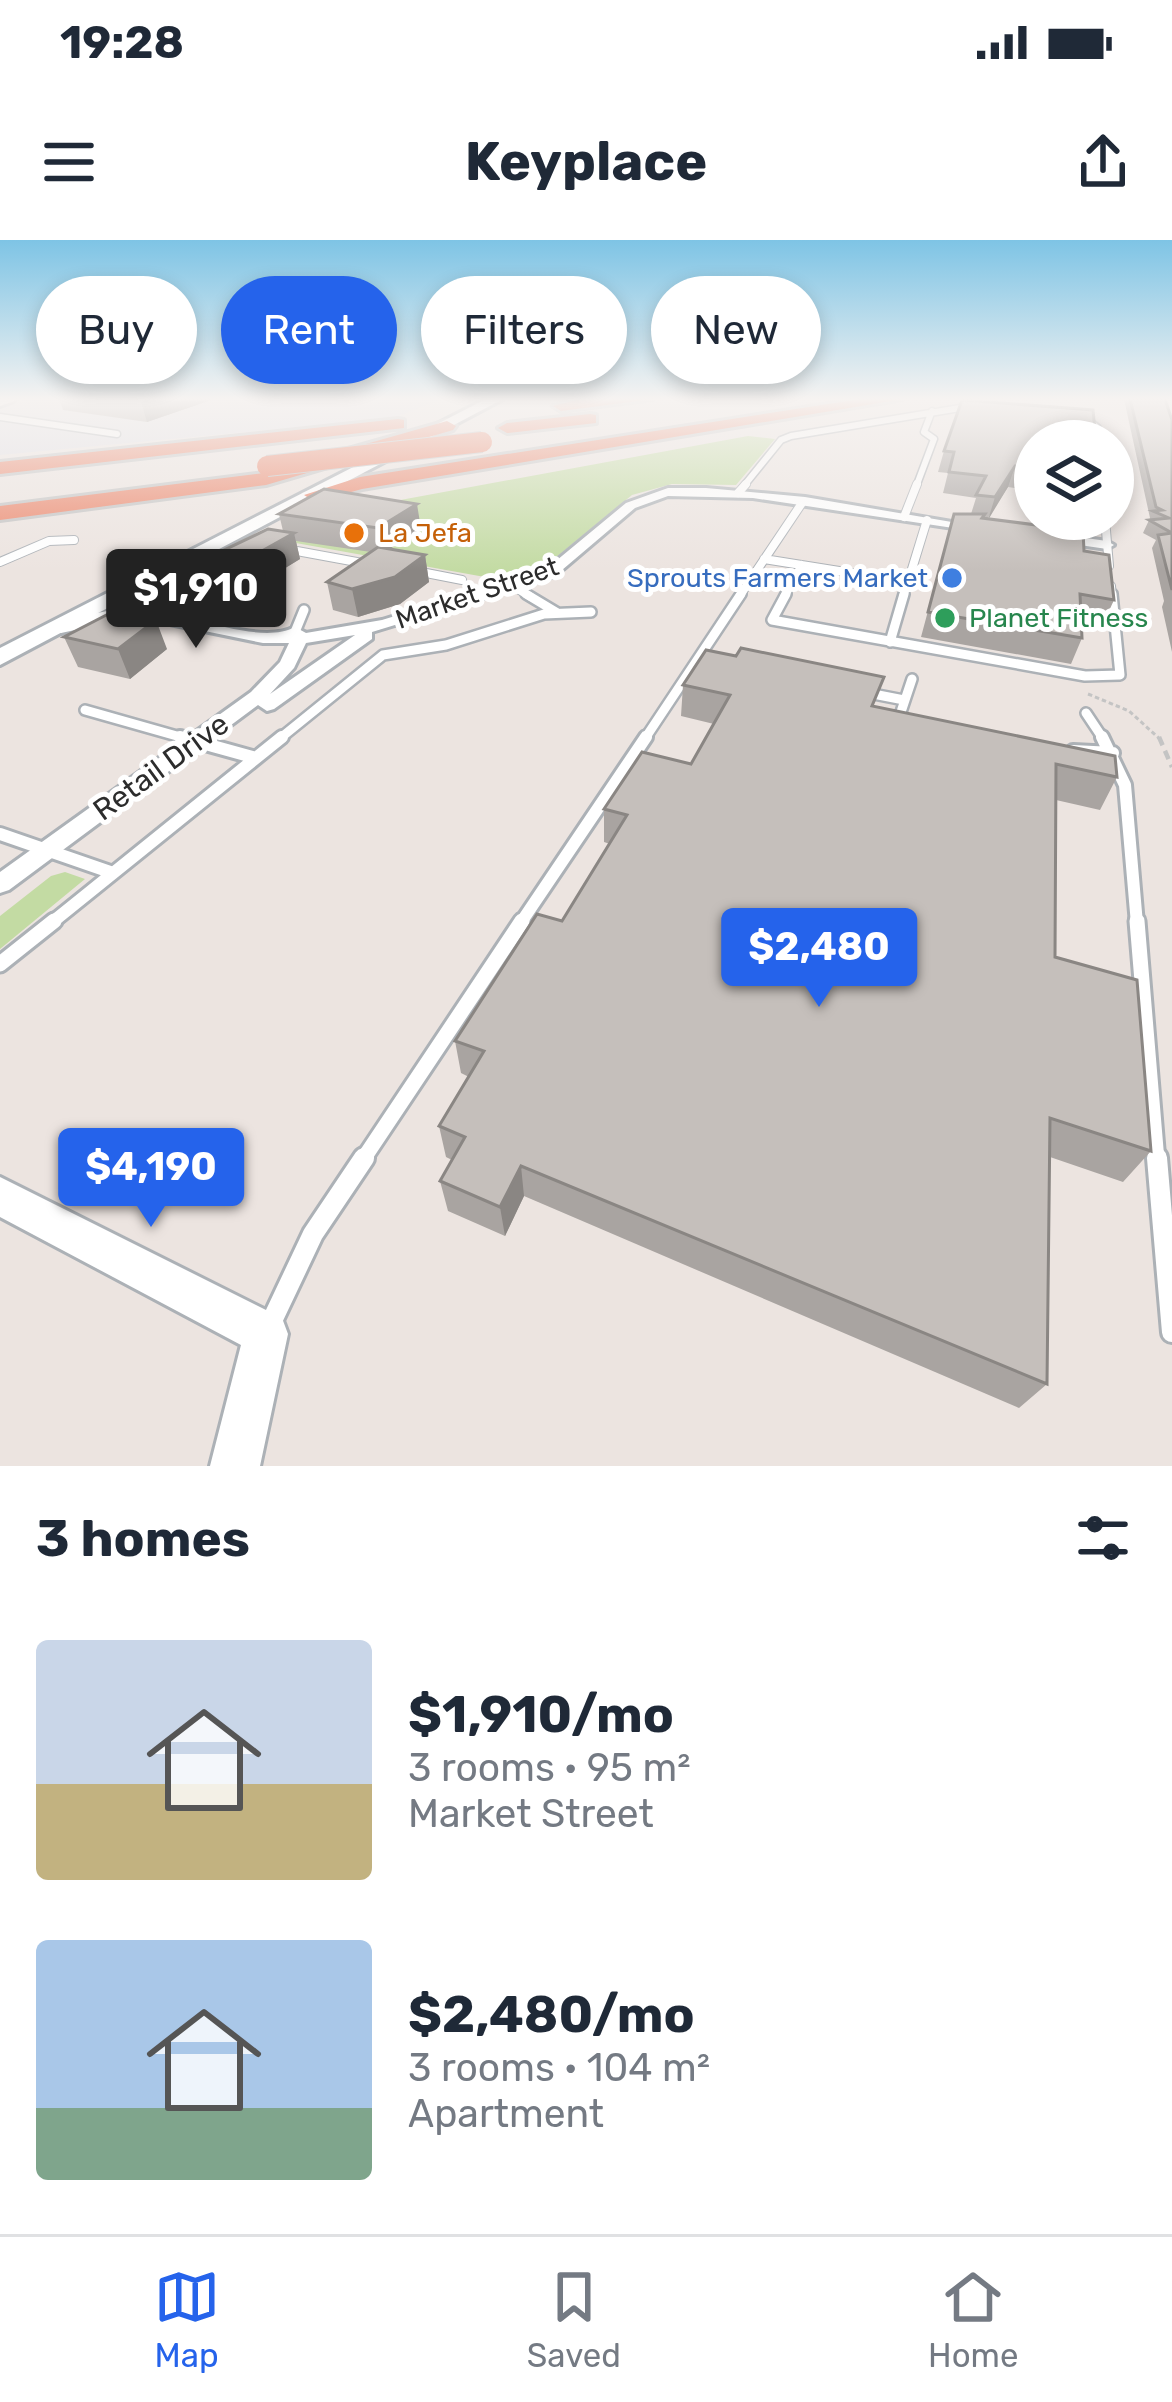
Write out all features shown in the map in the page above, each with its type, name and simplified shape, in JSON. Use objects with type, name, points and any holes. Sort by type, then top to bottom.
[{"type":"highway","points":[[0,467],[126,456]]},
{"type":"highway","points":[[0,483],[194,456]]},
{"type":"highway","points":[[0,497],[355,456]]},
{"type":"highway","points":[[0,513],[188,491],[300,472],[359,456]]},
{"type":"highway","points":[[337,468],[365,456]]},
{"type":"highway","points":[[361,471],[374,456]]},
{"type":"highway","points":[[425,456],[444,461],[498,460]]},
{"type":"highway","points":[[315,495],[523,456]]},
{"type":"highway","points":[[188,491],[251,488],[265,495],[262,506]]},
{"type":"main road","points":[[0,658],[385,456]]},
{"type":"main road","points":[[0,636],[337,468]]},
{"type":"street","name":"Market Street","points":[[61,628],[136,612],[263,638],[385,626],[513,586],[572,560],[650,494],[692,488],[994,530]]},
{"type":"street","points":[[1070,540],[1107,545]]},
{"type":"street","name":"Market Street","points":[[146,583],[139,594],[144,600],[305,635]]},
{"type":"street","points":[[196,742],[274,701],[352,642],[385,626]]},
{"type":"street","name":"Retail Drive","points":[[0,884],[275,680],[305,635]]},
{"type":"street","points":[[0,1196],[266,1334],[235,1466]]},
{"type":"lane","points":[[738,493],[768,456]]},
{"type":"lane","points":[[904,517],[927,456]]},
{"type":"lane","points":[[266,1334],[313,1234],[802,503]]},
{"type":"lane","points":[[890,641],[927,520]]},
{"type":"lane","points":[[0,562],[49,541],[74,540]]},
{"type":"lane","points":[[802,566],[772,620],[1085,676],[1120,675],[1107,540]]},
{"type":"lane","points":[[273,546],[389,566]]},
{"type":"lane","points":[[200,591],[190,589],[245,557]]},
{"type":"lane","points":[[764,559],[908,582]]},
{"type":"lane","points":[[407,570],[463,580]]},
{"type":"lane","points":[[513,586],[556,612]]},
{"type":"lane","points":[[304,610],[305,635]]},
{"type":"lane","points":[[0,964],[383,655],[446,645],[556,612],[591,612]]},
{"type":"lane","points":[[697,658],[720,663]]},
{"type":"lane","points":[[912,679],[895,729],[916,734]]},
{"type":"lane","points":[[858,691],[904,700]]},
{"type":"lane","points":[[85,710],[256,758]]},
{"type":"lane","points":[[1086,713],[1113,753],[1125,784],[1172,1332]]},
{"type":"lane","points":[[1059,754],[1079,749],[1113,753]]},
{"type":"lane","points":[[0,834],[113,873]]},
{"type":"path","points":[[1075,690],[1114,703],[1151,727],[1172,767]]},
{"type":"green space","points":[[638,456],[760,456],[736,485],[672,484],[632,495],[554,559],[496,579],[268,538],[338,499],[330,513]]},
{"type":"green space","points":[[65,872],[85,879],[0,949],[0,916],[51,876]]},
{"type":"building","points":[[953,456],[1014,456],[1014,468],[995,497],[976,495],[986,476],[949,472]]},
{"type":"building","points":[[1144,456],[1172,456],[1172,533],[1149,520],[1169,518],[1153,511],[1162,510],[1156,507]]},
{"type":"building","points":[[324,489],[417,504],[378,528],[279,514]]},
{"type":"building","points":[[954,514],[985,514],[982,518],[1014,522],[1014,540],[1083,540],[1084,551],[1109,555],[1114,600],[1080,594],[1082,638],[928,612]]},
{"type":"building","points":[[268,529],[294,533],[246,560],[216,554]]},
{"type":"building","points":[[1172,533],[1172,590],[1158,535]]},
{"type":"building","points":[[378,547],[425,555],[395,577],[352,589],[327,582]]},
{"type":"building","points":[[116,610],[156,620],[118,649],[64,637]]},
{"type":"building","points":[[741,648],[884,677],[872,706],[1115,756],[1117,777],[1056,764],[1055,957],[1137,980],[1151,1151],[1050,1118],[1047,1384],[521,1166],[500,1207],[440,1181],[465,1137],[439,1126],[484,1051],[455,1041],[537,914],[562,921],[627,815],[604,809],[642,752],[691,764],[730,695],[683,685],[706,650],[736,656]]},
{"type":"place","name":"La Jefa","points":[[354,533]]},
{"type":"place","name":"Sprouts Farmers Market","points":[[952,578]]},
{"type":"place","name":"Planet Fitness","points":[[945,618]]}]
